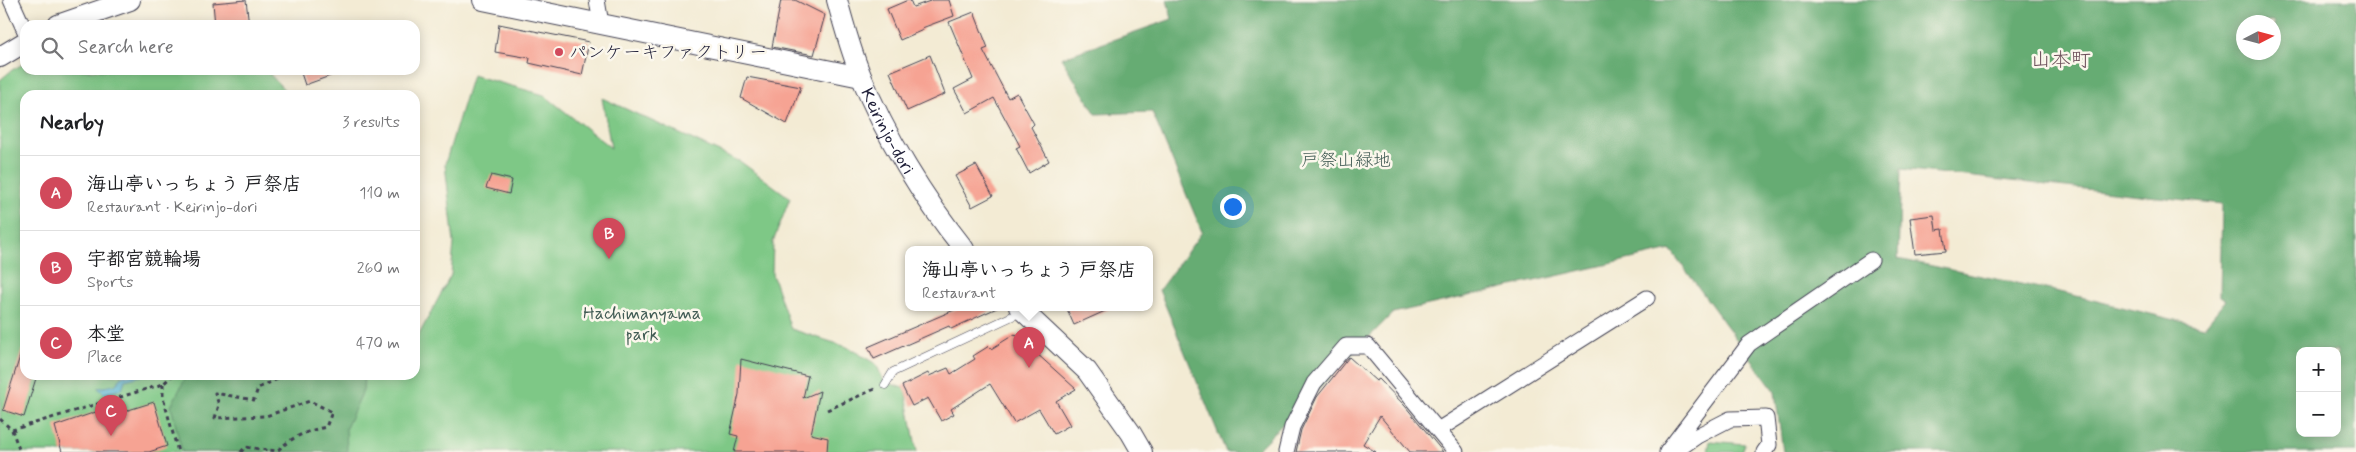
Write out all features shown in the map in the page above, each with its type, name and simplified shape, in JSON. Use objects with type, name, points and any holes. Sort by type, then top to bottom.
[{"type":"street","points":[[11,0],[20,20]]},
{"type":"street","points":[[72,20],[130,0]]},
{"type":"street","points":[[483,0],[861,77]]},
{"type":"street","points":[[596,0],[601,24]]},
{"type":"street","name":"Keirinjo-dori","points":[[837,0],[861,77],[906,164],[962,246]]},
{"type":"street","points":[[0,57],[20,45]]},
{"type":"street","points":[[1667,452],[1749,344],[1871,260]]},
{"type":"street","points":[[1438,430],[1647,298]]},
{"type":"street","points":[[1023,311],[1087,372],[1131,433],[1142,452]]},
{"type":"street","points":[[1286,452],[1292,428],[1314,383],[1346,346],[1368,346],[1456,452]]},
{"type":"street","points":[[1674,452],[1697,436],[1730,419],[1766,418],[1769,444],[1764,452]]},
{"type":"lane","points":[[885,384],[893,372],[1017,311]]},
{"type":"path","points":[[12,430],[163,384],[167,380]]},
{"type":"path","points":[[241,452],[245,447],[277,451],[288,441],[305,432],[326,427],[332,412],[310,401],[266,416],[215,418],[219,405],[214,393],[254,400],[258,388],[275,380]]},
{"type":"path","points":[[163,384],[163,397],[178,452]]},
{"type":"path","points":[[827,410],[885,384]]},
{"type":"path","points":[[0,419],[12,430],[20,452]]},
{"type":"green space","name":"戸祭山緑地","points":[[1167,0],[2356,0],[2356,452],[1783,452],[1775,392],[1671,250],[1393,313],[1255,452],[1226,452],[1159,290],[1202,232],[1152,112],[1096,114],[1061,58],[1172,19]],"holes":[[[1901,169],[2222,204],[2220,296],[2226,300],[2204,327],[2060,292],[1898,259]]]},
{"type":"green space","name":"Hachimanyama park","points":[[20,66],[20,75],[271,75],[284,90],[20,90],[20,380],[420,380],[420,333],[451,275],[454,243],[445,164],[472,75],[544,95],[611,148],[602,98],[741,162],[790,198],[773,242],[772,274],[791,329],[847,347],[876,364],[884,381],[905,389],[917,452],[0,452],[0,80]]},
{"type":"green space","points":[[184,380],[364,380],[363,391],[346,428],[347,452],[182,452],[171,406]]},
{"type":"green space","points":[[1710,441],[1745,444],[1742,452],[1708,452]]},
{"type":"water","points":[[120,380],[125,380],[122,389],[105,394],[98,388],[115,385]]},
{"type":"building","points":[[246,0],[248,20],[215,20],[213,3]]},
{"type":"building","points":[[781,0],[795,0],[825,15],[814,55],[772,47]]},
{"type":"building","points":[[910,0],[913,7],[933,0],[949,0],[954,16],[922,28],[923,30],[900,40],[887,9]]},
{"type":"building","points":[[974,12],[988,48],[983,50],[1008,98],[1017,93],[1034,124],[1031,127],[1049,161],[1029,173],[1016,148],[1020,146],[994,98],[967,113],[954,89],[973,79],[949,22]]},
{"type":"building","name":"パンケーキファクトリー","points":[[499,24],[589,42],[582,75],[529,63],[530,58],[495,52]]},
{"type":"building","points":[[930,55],[945,94],[907,111],[890,72]]},
{"type":"building","points":[[302,75],[333,75],[305,85]]},
{"type":"building","points":[[747,77],[801,87],[787,124],[741,98]]},
{"type":"building","points":[[976,165],[993,196],[972,207],[955,176]]},
{"type":"building","points":[[491,175],[512,180],[509,194],[486,188]]},
{"type":"building","points":[[1934,215],[1936,230],[1943,229],[1946,251],[1915,254],[1910,218]]},
{"type":"building","points":[[952,311],[990,311],[951,329],[949,326],[874,359],[868,347]]},
{"type":"building","points":[[1068,311],[1105,311],[1074,325]]},
{"type":"building","points":[[1015,334],[1076,389],[1056,401],[1070,425],[1054,434],[1039,409],[1014,423],[990,384],[951,409],[954,414],[941,421],[928,398],[912,406],[902,386],[928,373],[929,376],[948,368],[951,374],[975,359],[973,356],[989,346],[991,349]]},
{"type":"building","points":[[20,356],[20,380],[35,380],[24,417],[3,410]]},
{"type":"building","points":[[1349,357],[1376,381],[1379,379],[1405,406],[1443,452],[1410,452],[1380,416],[1363,444],[1376,452],[1296,452],[1301,430],[1317,397]]},
{"type":"building","points":[[741,359],[808,376],[803,398],[820,391],[811,434],[828,438],[827,452],[734,452],[738,436],[730,434],[739,394]]},
{"type":"building","points":[[154,402],[167,446],[149,452],[62,452],[55,426],[119,404],[122,412]]},
{"type":"place","name":"パンケーキファクトリー","points":[[559,52]]},
{"type":"place","name":"宇都宮競輪場","points":[[609,259]]},
{"type":"place","name":"海山亭いっちょう 戸祭店","points":[[1029,368]]},
{"type":"place","name":"本堂","points":[[111,436]]},
{"type":"district","name":"山本町","points":[[2061,59]]}]
